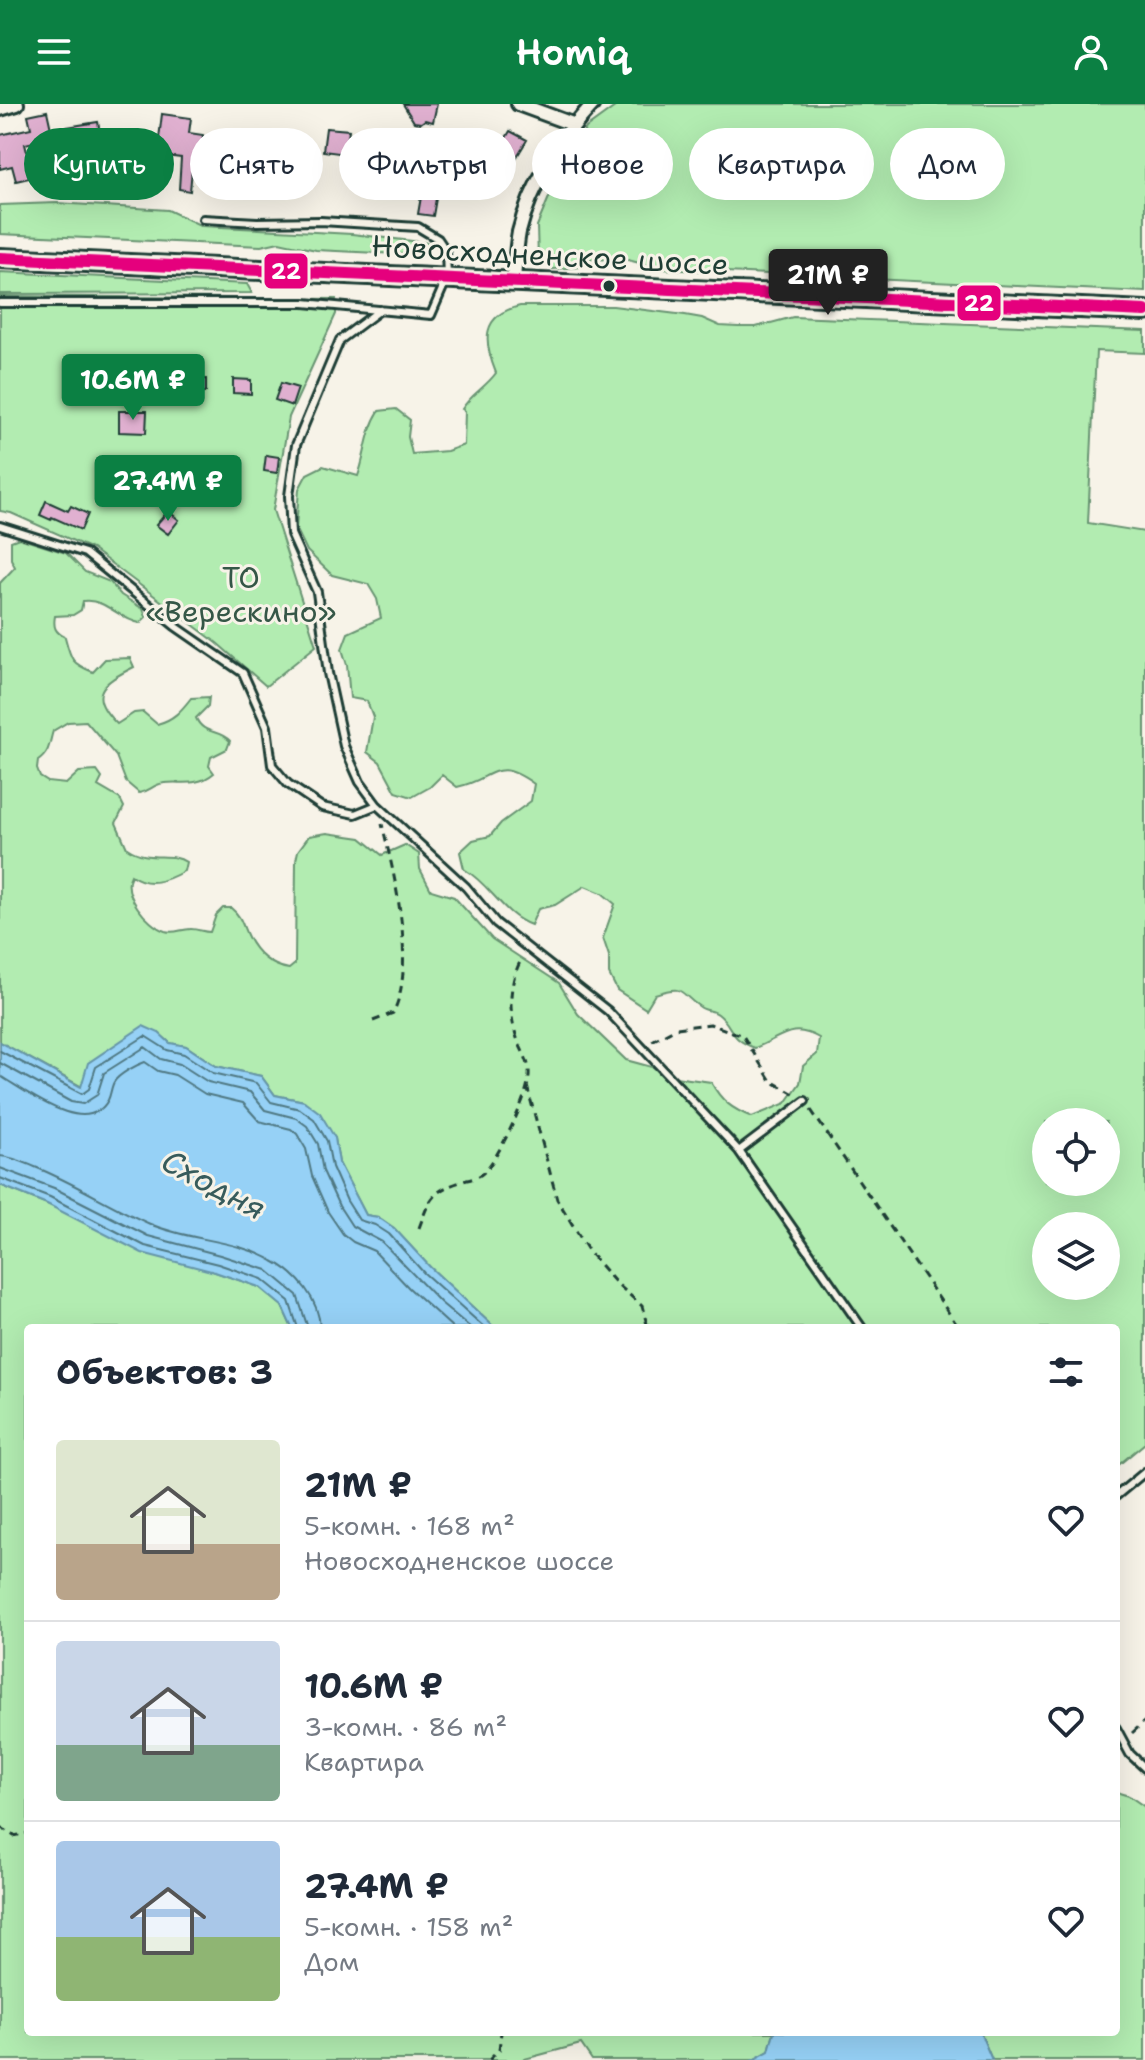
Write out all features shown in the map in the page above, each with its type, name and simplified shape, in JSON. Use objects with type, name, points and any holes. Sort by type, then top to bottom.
[{"type":"main road","name":"Новосходненское шоссе","points":[[0,258],[1145,311]]},
{"type":"street","points":[[0,109],[17,104]]},
{"type":"street","points":[[518,104],[575,125]]},
{"type":"street","points":[[514,282],[519,234],[528,205],[575,125],[593,104]]},
{"type":"lane","points":[[0,303],[304,303],[431,315],[447,278],[446,251],[438,239],[418,227],[203,219]]},
{"type":"lane","points":[[380,310],[340,340],[296,445],[289,496],[291,534],[317,592],[328,673],[344,746],[360,782],[377,805],[466,887],[496,923],[608,1011],[739,1151],[859,1324]]},
{"type":"lane","points":[[0,526],[85,553],[175,626],[243,673],[267,727],[272,765],[288,784],[322,807],[355,814],[377,805]]},
{"type":"lane","points":[[739,1151],[805,1101]]},
{"type":"lane","points":[[1120,1493],[1145,1472]]},
{"type":"lane","points":[[1120,1735],[1130,1754],[1145,1768]]},
{"type":"path","points":[[373,1021],[393,1013],[401,998],[399,893],[377,805]]},
{"type":"path","points":[[419,1228],[427,1206],[440,1188],[481,1176],[498,1154],[527,1086],[530,1064],[516,1035],[510,995],[513,975],[527,947]]},
{"type":"path","points":[[642,1047],[676,1028],[710,1024],[743,1036],[771,1081],[805,1101],[956,1324]]},
{"type":"path","points":[[527,1086],[557,1199],[589,1252],[616,1283],[642,1306],[647,1324]]},
{"type":"path","points":[[1123,1741],[1145,1721]]},
{"type":"path","points":[[0,1827],[14,1836],[24,1834]]},
{"type":"path","points":[[489,2060],[499,2050],[501,2036]]},
{"type":"green space","points":[[619,104],[1145,104],[1145,292],[662,269],[628,260],[587,259],[580,267],[553,269],[538,259],[537,226],[548,200],[673,200],[673,128],[586,128]]},
{"type":"green space","points":[[57,203],[168,210],[202,226],[352,234],[429,243],[429,251],[418,255],[316,250],[279,242],[261,246],[0,234],[0,205]]},
{"type":"green space","points":[[0,272],[247,284],[252,293],[0,294]]},
{"type":"green space","name":"ТО «Верескино»","points":[[0,296],[336,299],[336,314],[289,417],[273,510],[316,646],[266,686],[217,643],[92,549],[0,511]]},
{"type":"green space","points":[[520,306],[613,306],[685,315],[720,326],[738,327],[756,327],[793,317],[1145,331],[1145,353],[1096,351],[1088,523],[1145,532],[1145,1443],[1120,1464],[1120,1324],[491,1324],[394,1228],[378,1217],[366,1215],[339,1163],[335,1138],[304,1101],[275,1095],[261,1076],[216,1066],[186,1046],[170,1043],[159,1033],[82,1087],[0,1042],[0,583],[15,567],[11,559],[11,541],[19,538],[66,553],[85,572],[110,582],[121,595],[143,609],[146,617],[140,623],[91,601],[83,601],[81,610],[73,615],[55,616],[56,629],[65,637],[71,656],[80,666],[93,672],[105,659],[130,658],[134,667],[106,684],[100,697],[102,705],[117,724],[134,713],[143,712],[157,724],[176,714],[191,698],[209,697],[208,706],[196,718],[207,730],[230,741],[227,749],[211,757],[209,766],[214,773],[207,778],[164,783],[139,793],[126,782],[116,756],[86,721],[68,722],[53,731],[47,751],[38,761],[40,777],[48,782],[66,784],[79,772],[97,771],[102,778],[98,786],[120,799],[124,807],[116,823],[127,848],[143,855],[174,857],[186,862],[184,871],[164,880],[144,881],[131,875],[129,882],[133,899],[158,928],[169,932],[191,929],[210,932],[216,915],[223,908],[231,908],[259,953],[270,962],[289,969],[295,964],[296,860],[298,851],[309,836],[327,833],[361,838],[382,855],[405,845],[419,854],[420,869],[431,890],[454,897],[492,939],[559,983],[578,1014],[626,1060],[675,1077],[711,1082],[728,1104],[752,1117],[786,1103],[800,1083],[803,1066],[817,1054],[819,1038],[793,1031],[755,1048],[739,1040],[718,1014],[702,1008],[678,990],[655,994],[646,1009],[617,990],[609,974],[609,956],[603,938],[615,904],[602,893],[585,886],[555,905],[538,909],[531,925],[512,914],[464,869],[460,852],[473,840],[490,836],[501,823],[531,801],[534,784],[502,770],[457,787],[442,775],[430,787],[412,797],[396,792],[380,762],[367,752],[373,717],[367,701],[350,698],[342,649],[348,633],[381,618],[377,599],[368,584],[332,575],[307,551],[296,528],[299,489],[307,474],[323,466],[358,476],[379,411],[396,409],[410,420],[408,437],[412,454],[447,451],[464,445],[465,411],[462,409],[496,373],[488,340],[492,323],[507,310]]},
{"type":"green space","points":[[0,1185],[259,1287],[282,1306],[290,1324],[24,1324],[24,2036],[773,2036],[769,2051],[753,2060],[592,2060],[581,2044],[521,2060],[0,2060]]},
{"type":"green space","points":[[1120,1793],[1129,1796],[1145,1807],[1145,2060],[992,2060],[982,2036],[1120,2036]]},
{"type":"water","name":"Сходня","points":[[143,1026],[159,1033],[170,1043],[186,1046],[216,1066],[261,1076],[275,1095],[304,1101],[320,1113],[335,1138],[339,1163],[366,1215],[378,1217],[394,1228],[491,1324],[290,1324],[282,1306],[259,1287],[142,1253],[47,1204],[0,1185],[0,1042],[81,1087],[88,1063]]},
{"type":"water","points":[[773,2036],[982,2036],[992,2060],[753,2060],[769,2051]]},
{"type":"building","points":[[403,104],[437,104],[433,122],[414,122]]},
{"type":"building","points":[[47,111],[51,128],[31,128],[28,115]]},
{"type":"building","points":[[162,114],[191,118],[190,191],[179,189],[181,158],[174,157],[174,128],[160,128]]},
{"type":"building","points":[[98,122],[99,128],[60,128]]},
{"type":"building","points":[[326,128],[339,129],[339,153],[323,151]]},
{"type":"building","points":[[24,130],[24,179],[16,181],[12,166],[0,169],[0,135]]},
{"type":"building","points":[[516,134],[527,140],[516,158]]},
{"type":"building","points":[[420,200],[436,200],[433,216],[418,214]]},
{"type":"building","points":[[206,379],[206,392],[188,392],[188,380]]},
{"type":"building","points":[[233,379],[251,380],[251,394],[233,393]]},
{"type":"building","points":[[281,383],[298,388],[292,406],[275,400]]},
{"type":"building","points":[[119,411],[147,411],[146,433],[119,432]]},
{"type":"building","points":[[266,455],[279,457],[277,473],[264,471]]},
{"type":"building","points":[[135,479],[151,489],[142,502],[127,492]]},
{"type":"building","points":[[46,501],[68,511],[71,506],[88,514],[81,530],[40,515]]},
{"type":"building","points":[[168,511],[179,520],[168,534],[156,525]]},
{"type":"transit line","name":"22","points":[[0,258],[1145,311]]}]
